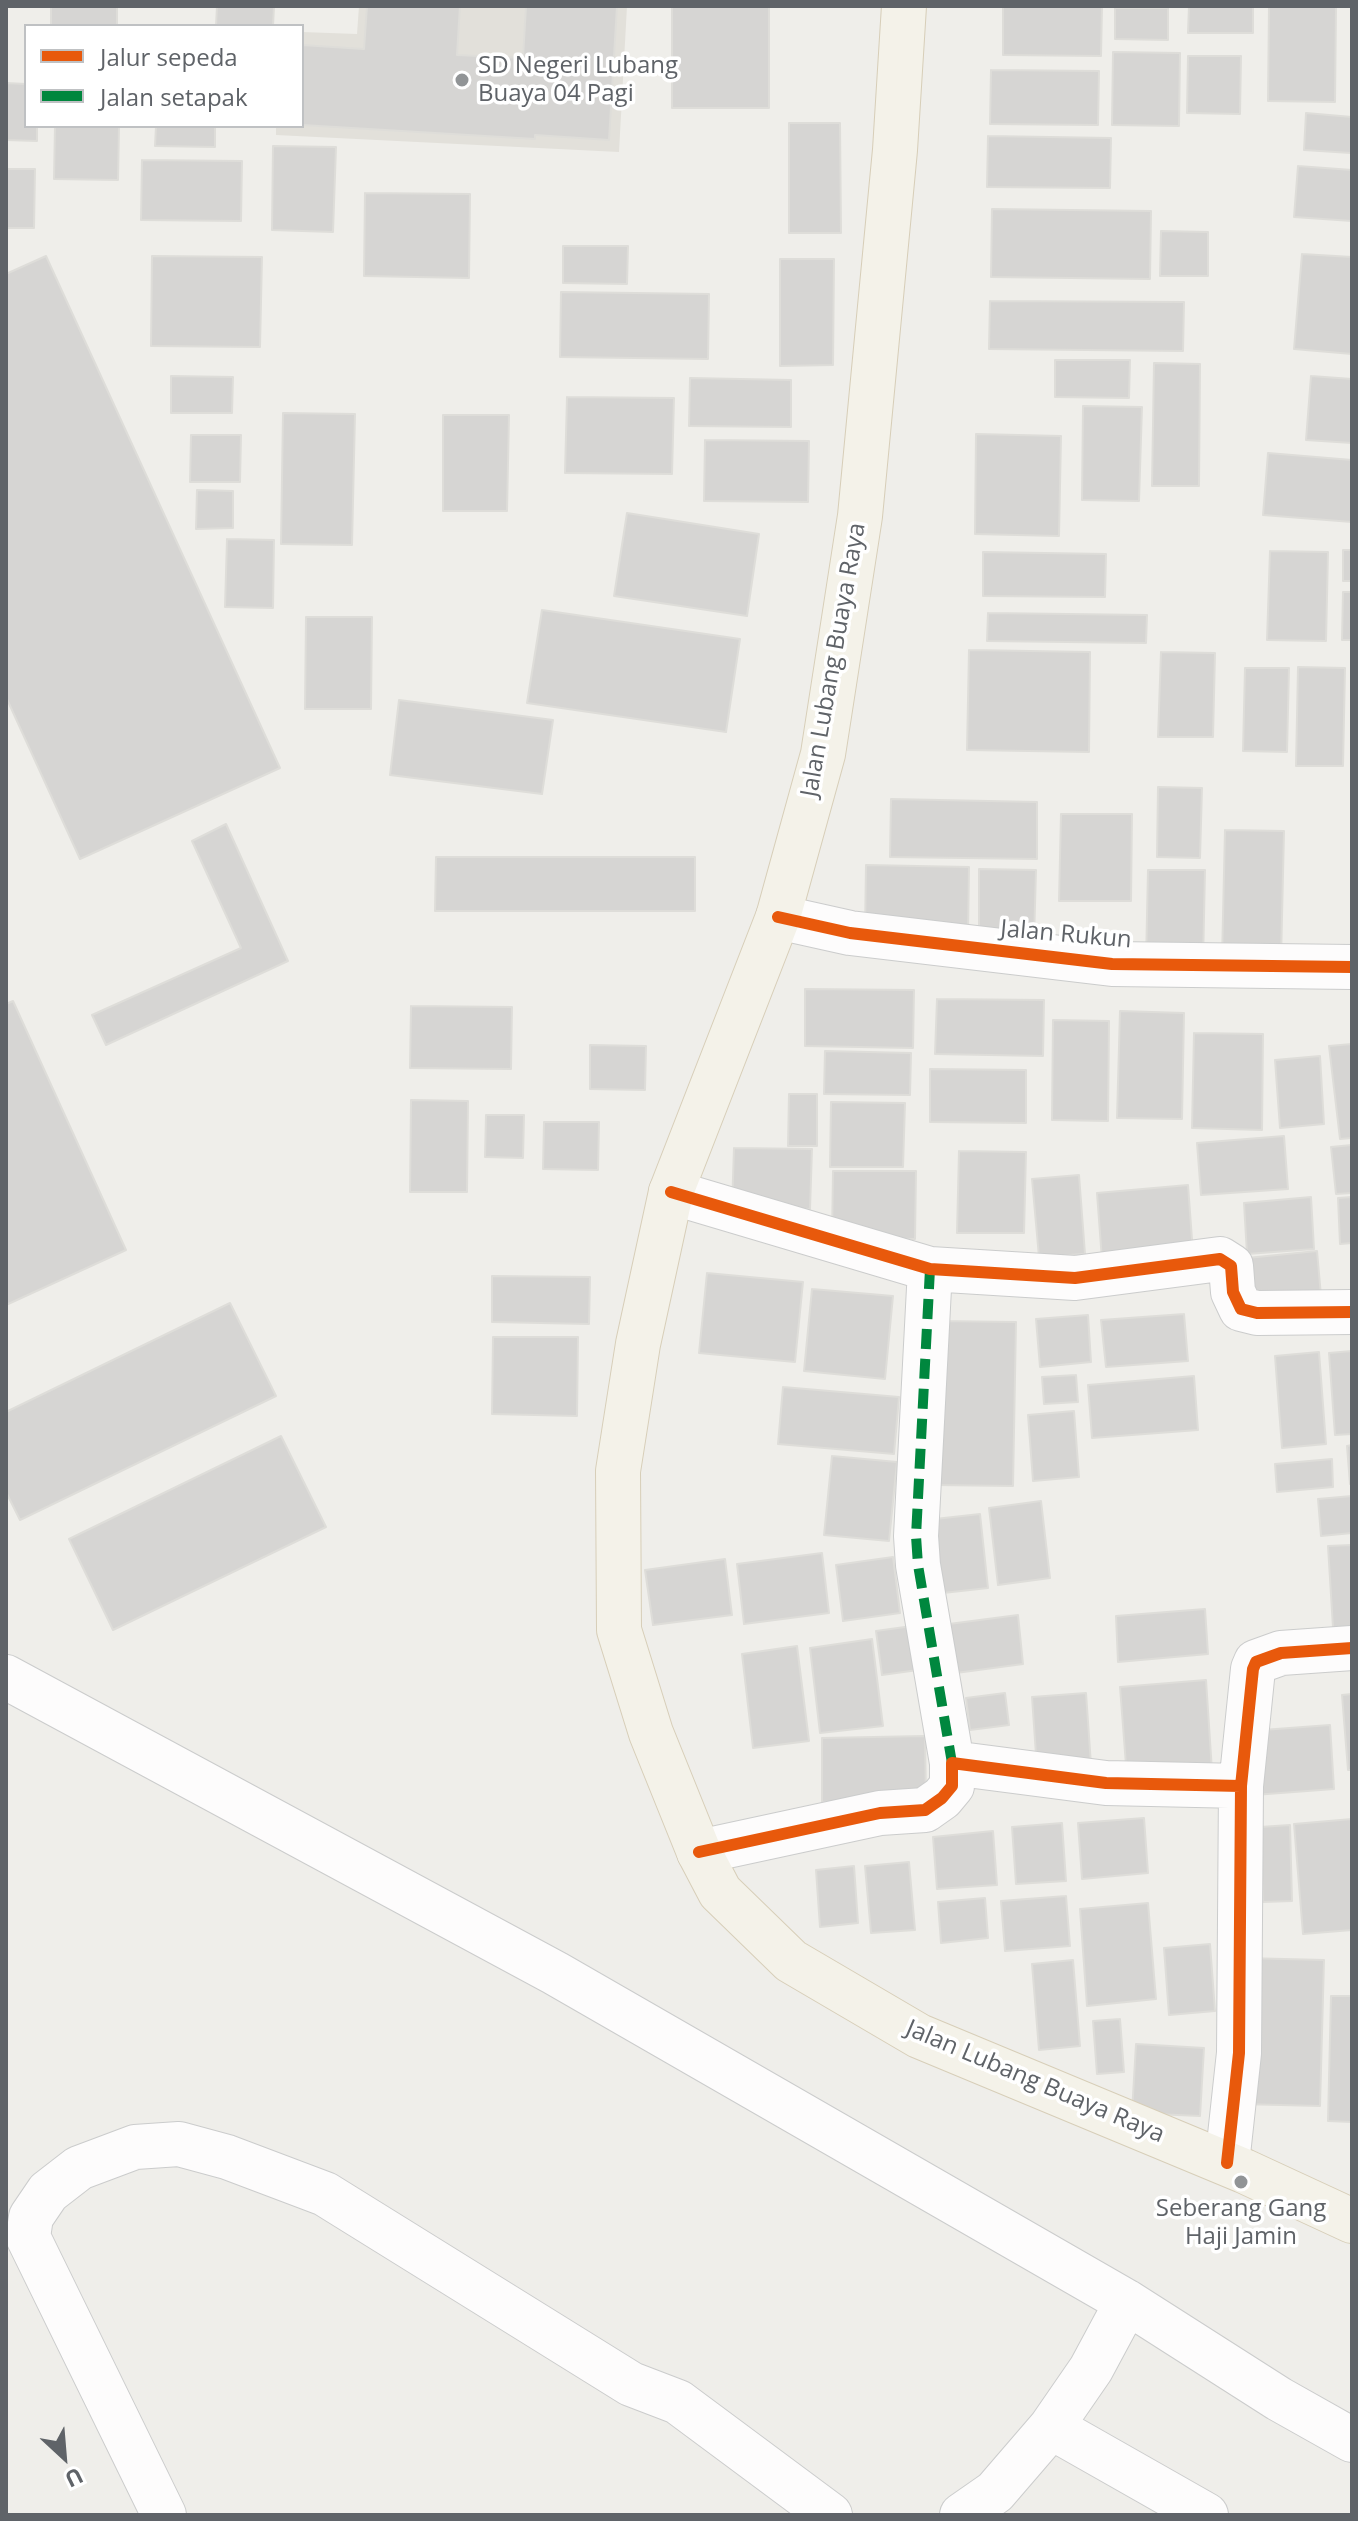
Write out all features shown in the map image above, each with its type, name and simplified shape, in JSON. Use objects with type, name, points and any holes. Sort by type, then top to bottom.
[{"type":"main road","name":"Jalan Lubang Buaya Raya","points":[[904,6],[895,150],[860,516],[823,754],[778,917],[671,1192],[638,1344],[618,1471],[619,1630],[651,1733],[699,1852],[720,1892],[791,1961],[919,2036],[1227,2163],[1352,2221]]},
{"type":"street","name":"Jalan Rukun","points":[[778,917],[850,933],[1112,964],[1352,967]]},
{"type":"street","points":[[671,1192],[930,1269],[1075,1278],[1220,1259],[1231,1266],[1233,1292],[1241,1309],[1257,1313],[1352,1312]]},
{"type":"street","points":[[699,1852],[880,1813],[925,1810],[952,1786],[952,1763],[918,1565],[916,1536],[930,1269]]},
{"type":"street","points":[[1227,2163],[1239,2053],[1241,1786],[1249,1688],[1256,1662],[1281,1653],[1352,1648]]},
{"type":"street","points":[[6,1677],[555,1973],[1127,2302],[1279,2399],[1352,2440]]},
{"type":"street","points":[[952,1763],[1106,1783],[1241,1786]]},
{"type":"street","points":[[164,2515],[17,2242],[48,2192],[79,2168],[135,2147],[179,2144],[227,2157],[325,2194],[631,2384],[678,2402],[830,2515]]},
{"type":"street","points":[[962,2515],[995,2492],[1051,2427],[1091,2369],[1127,2302]]},
{"type":"street","points":[[1051,2427],[1206,2515]]},
{"type":"shaded area","name":"SD Negeri Lubang Buaya 04 Pagi","points":[[359,6],[627,6],[619,152],[276,135],[276,128],[304,128],[304,32],[357,34]]},
{"type":"building","points":[[51,6],[117,6],[117,24],[51,24]]},
{"type":"building","points":[[217,6],[274,6],[273,24],[216,24]]},
{"type":"building","name":"SD Negeri Lubang Buaya 04 Pagi","points":[[367,6],[460,6],[457,55],[523,58],[526,6],[617,6],[609,140],[535,135],[535,139],[304,125],[304,45],[364,49]]},
{"type":"building","points":[[672,6],[769,6],[769,108],[672,108]]},
{"type":"building","points":[[1003,6],[1102,7],[1101,56],[1003,55]]},
{"type":"building","points":[[1189,6],[1253,6],[1253,33],[1188,33]]},
{"type":"building","points":[[1269,6],[1336,6],[1335,102],[1268,101]]},
{"type":"building","points":[[1115,8],[1168,8],[1168,40],[1115,39]]},
{"type":"building","points":[[1113,52],[1180,53],[1179,126],[1112,125]]},
{"type":"building","points":[[1188,56],[1241,56],[1240,114],[1187,113]]},
{"type":"building","points":[[991,70],[1099,71],[1098,125],[990,124]]},
{"type":"building","points":[[6,83],[24,84],[24,128],[37,128],[37,141],[6,140]]},
{"type":"building","points":[[1306,113],[1352,117],[1351,153],[1304,150]]},
{"type":"building","points":[[789,123],[840,123],[841,233],[789,233]]},
{"type":"building","points":[[55,128],[119,128],[118,180],[54,179]]},
{"type":"building","points":[[156,128],[215,128],[215,147],[155,146]]},
{"type":"building","points":[[988,136],[1111,138],[1110,188],[987,187]]},
{"type":"building","points":[[273,146],[336,147],[333,232],[272,230]]},
{"type":"building","points":[[142,160],[242,161],[241,221],[141,220]]},
{"type":"building","points":[[1298,166],[1352,170],[1352,221],[1294,217]]},
{"type":"building","points":[[6,169],[35,169],[34,228],[6,228]]},
{"type":"building","points":[[365,193],[470,194],[469,278],[364,276]]},
{"type":"building","points":[[992,209],[1151,211],[1150,279],[991,277]]},
{"type":"building","points":[[1161,231],[1208,232],[1208,276],[1160,276]]},
{"type":"building","points":[[563,246],[628,246],[627,284],[563,283]]},
{"type":"building","points":[[1302,254],[1352,257],[1352,354],[1294,349]]},
{"type":"building","points":[[46,256],[280,768],[80,859],[6,697],[6,274]]},
{"type":"building","points":[[152,256],[262,257],[260,347],[151,346]]},
{"type":"building","points":[[780,259],[834,259],[833,365],[780,366]]},
{"type":"building","points":[[561,292],[709,294],[708,359],[560,357]]},
{"type":"building","points":[[990,301],[1184,302],[1183,351],[989,349]]},
{"type":"building","points":[[1055,360],[1130,360],[1129,398],[1055,397]]},
{"type":"building","points":[[1154,363],[1200,364],[1199,486],[1152,486]]},
{"type":"building","points":[[171,376],[233,377],[232,413],[171,413]]},
{"type":"building","points":[[1311,376],[1352,379],[1352,443],[1306,440]]},
{"type":"building","points":[[690,378],[791,380],[791,427],[689,426]]},
{"type":"building","points":[[567,397],[674,398],[672,474],[565,473]]},
{"type":"building","points":[[1083,406],[1142,407],[1139,501],[1082,500]]},
{"type":"building","points":[[283,413],[355,414],[352,545],[281,544]]},
{"type":"building","points":[[443,415],[509,415],[507,511],[443,511]]},
{"type":"building","points":[[976,434],[1061,436],[1059,536],[975,534]]},
{"type":"building","points":[[191,435],[241,435],[240,482],[190,482]]},
{"type":"building","points":[[705,440],[809,441],[808,502],[704,501]]},
{"type":"building","points":[[1268,453],[1352,460],[1352,522],[1263,515]]},
{"type":"building","points":[[197,490],[233,491],[233,528],[196,529]]},
{"type":"building","points":[[627,513],[759,534],[747,616],[614,596]]},
{"type":"building","points":[[227,539],[274,540],[273,608],[225,607]]},
{"type":"building","points":[[1343,550],[1352,550],[1352,581],[1343,581]]},
{"type":"building","points":[[1270,551],[1328,552],[1326,641],[1267,640]]},
{"type":"building","points":[[983,552],[1106,554],[1105,597],[983,596]]},
{"type":"building","points":[[1343,592],[1352,592],[1352,640],[1342,640]]},
{"type":"building","points":[[542,610],[740,639],[726,732],[527,703]]},
{"type":"building","points":[[988,613],[1147,615],[1146,643],[987,641]]},
{"type":"building","points":[[306,617],[372,617],[371,709],[305,709]]},
{"type":"building","points":[[969,650],[1090,652],[1089,752],[967,750]]},
{"type":"building","points":[[1161,652],[1215,653],[1213,737],[1158,737]]},
{"type":"building","points":[[1298,667],[1345,668],[1343,766],[1296,766]]},
{"type":"building","points":[[1245,668],[1289,668],[1287,752],[1243,751]]},
{"type":"building","points":[[399,700],[553,720],[542,794],[390,775]]},
{"type":"building","points":[[1158,787],[1202,788],[1200,858],[1157,857]]},
{"type":"building","points":[[891,799],[1037,802],[1037,859],[890,857]]},
{"type":"building","points":[[1061,814],[1132,814],[1131,901],[1059,901]]},
{"type":"building","points":[[226,824],[288,961],[106,1045],[92,1015],[241,948],[192,841]]},
{"type":"building","points":[[1225,830],[1284,831],[1281,960],[1222,959]]},
{"type":"building","points":[[436,857],[695,857],[695,911],[435,911]]},
{"type":"building","points":[[866,865],[969,867],[968,933],[865,932]]},
{"type":"building","points":[[979,869],[1036,870],[1034,940],[979,939]]},
{"type":"building","points":[[1148,870],[1205,870],[1203,963],[1146,962]]},
{"type":"building","points":[[805,989],[914,990],[913,1048],[805,1046]]},
{"type":"building","points":[[937,999],[1044,1000],[1043,1056],[935,1054]]},
{"type":"building","points":[[13,1001],[126,1250],[6,1305],[6,1004]]},
{"type":"building","points":[[411,1006],[512,1007],[511,1069],[410,1068]]},
{"type":"building","points":[[1120,1011],[1184,1013],[1182,1119],[1117,1118]]},
{"type":"building","points":[[1053,1020],[1109,1021],[1108,1121],[1052,1120]]},
{"type":"building","points":[[1194,1033],[1263,1034],[1262,1130],[1192,1128]]},
{"type":"building","points":[[1352,1044],[1352,1138],[1340,1139],[1329,1046]]},
{"type":"building","points":[[590,1045],[646,1046],[645,1090],[590,1089]]},
{"type":"building","points":[[825,1051],[911,1053],[910,1095],[824,1094]]},
{"type":"building","points":[[1320,1056],[1324,1124],[1280,1128],[1275,1060]]},
{"type":"building","points":[[930,1069],[1026,1070],[1026,1123],[930,1122]]},
{"type":"building","points":[[789,1094],[817,1094],[817,1146],[788,1146]]},
{"type":"building","points":[[411,1100],[468,1101],[467,1192],[410,1192]]},
{"type":"building","points":[[831,1102],[905,1103],[903,1167],[830,1167]]},
{"type":"building","points":[[486,1115],[524,1115],[523,1158],[485,1157]]},
{"type":"building","points":[[544,1122],[599,1122],[598,1170],[543,1169]]},
{"type":"building","points":[[1284,1136],[1288,1189],[1201,1195],[1197,1143]]},
{"type":"building","points":[[1352,1145],[1352,1193],[1336,1194],[1331,1147]]},
{"type":"building","points":[[734,1148],[812,1149],[810,1209],[732,1208]]},
{"type":"building","points":[[959,1151],[1026,1152],[1024,1233],[957,1233]]},
{"type":"building","points":[[833,1171],[916,1171],[915,1239],[832,1238]]},
{"type":"building","points":[[1079,1175],[1085,1254],[1039,1257],[1032,1179]]},
{"type":"building","points":[[1188,1185],[1193,1253],[1102,1260],[1097,1193]]},
{"type":"building","points":[[1311,1197],[1314,1249],[1247,1254],[1244,1203]]},
{"type":"building","points":[[1352,1197],[1352,1243],[1340,1244],[1338,1198]]},
{"type":"building","points":[[1317,1251],[1321,1296],[1251,1303],[1247,1258]]},
{"type":"building","points":[[707,1273],[803,1282],[795,1362],[699,1353]]},
{"type":"building","points":[[492,1276],[590,1277],[589,1324],[492,1322]]},
{"type":"building","points":[[812,1289],[893,1296],[885,1379],[804,1371]]},
{"type":"building","points":[[230,1303],[276,1396],[20,1520],[6,1492],[6,1412]]},
{"type":"building","points":[[1184,1314],[1188,1361],[1106,1367],[1101,1320]]},
{"type":"building","points":[[1088,1315],[1091,1362],[1040,1367],[1036,1319]]},
{"type":"building","points":[[938,1321],[1016,1322],[1013,1486],[935,1485]]},
{"type":"building","points":[[493,1337],[578,1337],[577,1416],[492,1414]]},
{"type":"building","points":[[1352,1351],[1352,1434],[1335,1435],[1329,1353]]},
{"type":"building","points":[[1319,1352],[1326,1444],[1282,1448],[1275,1356]]},
{"type":"building","points":[[1076,1375],[1078,1402],[1044,1404],[1042,1377]]},
{"type":"building","points":[[1194,1376],[1198,1430],[1092,1438],[1088,1385]]},
{"type":"building","points":[[783,1387],[899,1397],[894,1454],[778,1444]]},
{"type":"building","points":[[1074,1411],[1079,1477],[1033,1481],[1028,1415]]},
{"type":"building","points":[[281,1436],[326,1527],[113,1630],[69,1539]]},
{"type":"building","points":[[1352,1445],[1352,1483],[1350,1484],[1347,1446]]},
{"type":"building","points":[[832,1456],[897,1462],[889,1541],[824,1535]]},
{"type":"building","points":[[1332,1459],[1333,1487],[1277,1492],[1275,1464]]},
{"type":"building","points":[[1352,1496],[1352,1533],[1321,1536],[1318,1499]]},
{"type":"building","points":[[1041,1501],[1050,1578],[998,1585],[989,1508]]},
{"type":"building","points":[[980,1514],[988,1588],[934,1594],[926,1520]]},
{"type":"building","points":[[1352,1545],[1352,1643],[1334,1644],[1328,1546]]},
{"type":"building","points":[[822,1553],[829,1613],[744,1624],[737,1564]]},
{"type":"building","points":[[893,1557],[900,1613],[843,1621],[836,1565]]},
{"type":"building","points":[[725,1559],[732,1615],[653,1625],[645,1570]]},
{"type":"building","points":[[1205,1609],[1208,1654],[1118,1662],[1116,1616]]},
{"type":"building","points":[[1018,1615],[1023,1664],[956,1673],[949,1624]]},
{"type":"building","points":[[912,1626],[918,1670],[882,1675],[876,1631]]},
{"type":"building","points":[[872,1639],[883,1726],[820,1733],[810,1648]]},
{"type":"building","points":[[797,1646],[809,1741],[753,1748],[742,1654]]},
{"type":"building","points":[[1206,1680],[1212,1771],[1127,1778],[1120,1687]]},
{"type":"building","points":[[1005,1693],[1009,1725],[970,1730],[966,1698]]},
{"type":"building","points":[[1086,1693],[1091,1765],[1037,1769],[1032,1697]]},
{"type":"building","points":[[1352,1694],[1352,1770],[1348,1770],[1342,1695]]},
{"type":"building","points":[[1330,1725],[1334,1789],[1254,1795],[1249,1731]]},
{"type":"building","points":[[925,1736],[926,1801],[822,1802],[822,1738]]},
{"type":"building","points":[[1144,1818],[1148,1873],[1082,1879],[1078,1823]]},
{"type":"building","points":[[1352,1819],[1352,1930],[1303,1934],[1294,1824]]},
{"type":"building","points":[[1062,1823],[1066,1881],[1016,1884],[1012,1827]]},
{"type":"building","points":[[1290,1825],[1292,1901],[1263,1902],[1260,1827]]},
{"type":"building","points":[[993,1831],[997,1885],[937,1889],[933,1837]]},
{"type":"building","points":[[909,1862],[915,1930],[871,1933],[865,1866]]},
{"type":"building","points":[[854,1866],[858,1923],[820,1927],[816,1870]]},
{"type":"building","points":[[1066,1896],[1070,1946],[1005,1951],[1001,1901]]},
{"type":"building","points":[[985,1898],[988,1938],[941,1943],[938,1902]]},
{"type":"building","points":[[1148,1903],[1156,1999],[1087,2006],[1080,1909]]},
{"type":"building","points":[[1210,1944],[1215,2011],[1169,2015],[1164,1948]]},
{"type":"building","points":[[1244,1958],[1324,1960],[1320,2106],[1241,2104]]},
{"type":"building","points":[[1073,1960],[1080,2046],[1039,2050],[1032,1964]]},
{"type":"building","points":[[1331,1996],[1352,1996],[1352,2122],[1328,2121]]},
{"type":"building","points":[[1120,2019],[1124,2072],[1097,2074],[1093,2021]]},
{"type":"building","points":[[1136,2044],[1204,2048],[1200,2116],[1132,2113]]},
{"type":"marked path","points":[[930,1269],[916,1536],[918,1565],[952,1763]]},
{"type":"cycle path","points":[[778,917],[850,933],[1112,964],[1352,967]]},
{"type":"cycle path","points":[[671,1192],[930,1269],[1075,1278],[1220,1259],[1231,1266],[1233,1292],[1241,1309],[1257,1313],[1352,1312]]},
{"type":"cycle path","points":[[1227,2163],[1239,2053],[1241,1786],[1253,1669],[1256,1662],[1281,1653],[1352,1648]]},
{"type":"cycle path","points":[[699,1852],[880,1813],[925,1810],[952,1786],[952,1763],[1106,1783],[1241,1786]]},
{"type":"place","name":"SD Negeri Lubang Buaya 04 Pagi","points":[[462,80]]},
{"type":"place","name":"Seberang Gang Haji Jamin","points":[[1241,2182]]}]
